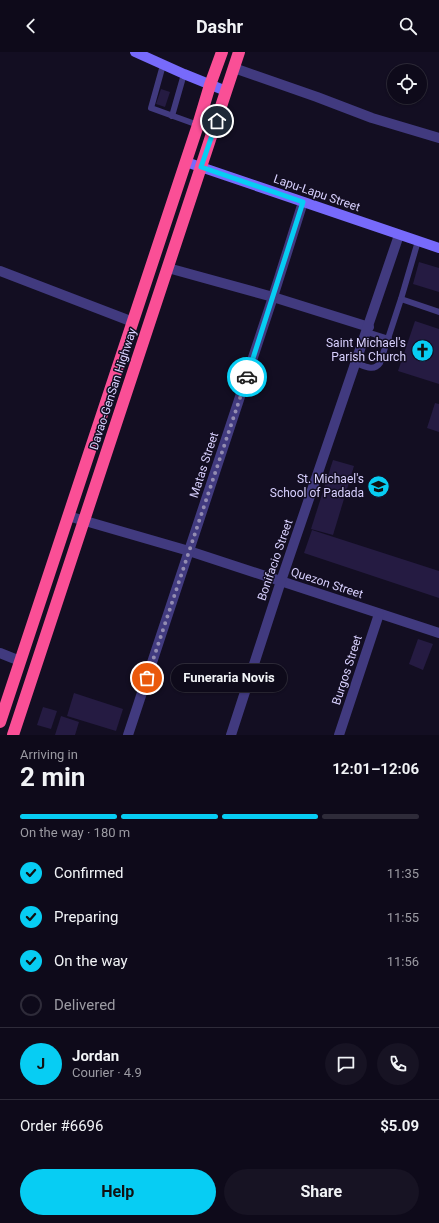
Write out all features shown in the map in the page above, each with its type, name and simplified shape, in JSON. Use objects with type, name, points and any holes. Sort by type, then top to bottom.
[{"type":"highway","name":"Davao-GenSan Highway","points":[[0,722],[222,52]]},
{"type":"highway","name":"Davao-GenSan Highway","points":[[13,735],[240,52]]},
{"type":"street","points":[[135,52],[226,91]]},
{"type":"street","points":[[234,68],[372,118],[439,138]]},
{"type":"street","name":"Lapu-Lapu Street","points":[[186,162],[439,248]]},
{"type":"street","name":"Matas Street","points":[[128,735],[303,202]]},
{"type":"street","name":"Bonifacio Street","points":[[231,735],[281,581],[399,235]]},
{"type":"street","points":[[168,268],[273,297],[368,329]]},
{"type":"street","points":[[0,272],[133,322]]},
{"type":"street","name":"Quezon Street","points":[[68,516],[189,551],[439,633]]},
{"type":"street","name":"Burgos Street","points":[[339,735],[379,614]]},
{"type":"street","points":[[0,653],[20,661]]},
{"type":"lane","points":[[163,65],[150,108],[198,125]]},
{"type":"lane","points":[[172,116],[184,74]]},
{"type":"lane","points":[[356,364],[373,368],[378,366],[389,339],[418,241]]},
{"type":"lane","points":[[401,300],[439,312]]},
{"type":"lane","points":[[368,329],[389,339]]},
{"type":"building","points":[[161,89],[170,92],[165,107],[156,104]]},
{"type":"building","points":[[419,262],[439,268],[439,292],[413,284]]},
{"type":"building","name":"Saint Michael's Parish Church","points":[[415,321],[439,329],[439,384],[398,371]]},
{"type":"building","points":[[435,403],[439,404],[439,432],[427,428]]},
{"type":"building","points":[[333,460],[354,466],[333,535],[311,529]]},
{"type":"building","points":[[312,530],[439,571],[439,598],[304,553]]},
{"type":"building","points":[[418,639],[433,644],[423,670],[409,664]]},
{"type":"building","points":[[74,693],[123,709],[116,731],[67,716]]},
{"type":"building","points":[[43,707],[57,711],[51,729],[37,725]]},
{"type":"building","points":[[61,716],[79,722],[75,735],[55,735]]},
{"type":"way so far","points":[[147,678],[247,377]]},
{"type":"place","name":"Saint Michael's Parish Church","points":[[422,350]]},
{"type":"place","name":"St. Michael's School of Padada","points":[[379,486]]},
{"type":"place","name":"Funeraria Novis","points":[[147,678]]},
{"type":"route","points":[[217,121],[201,167],[303,202],[247,377]]}]
